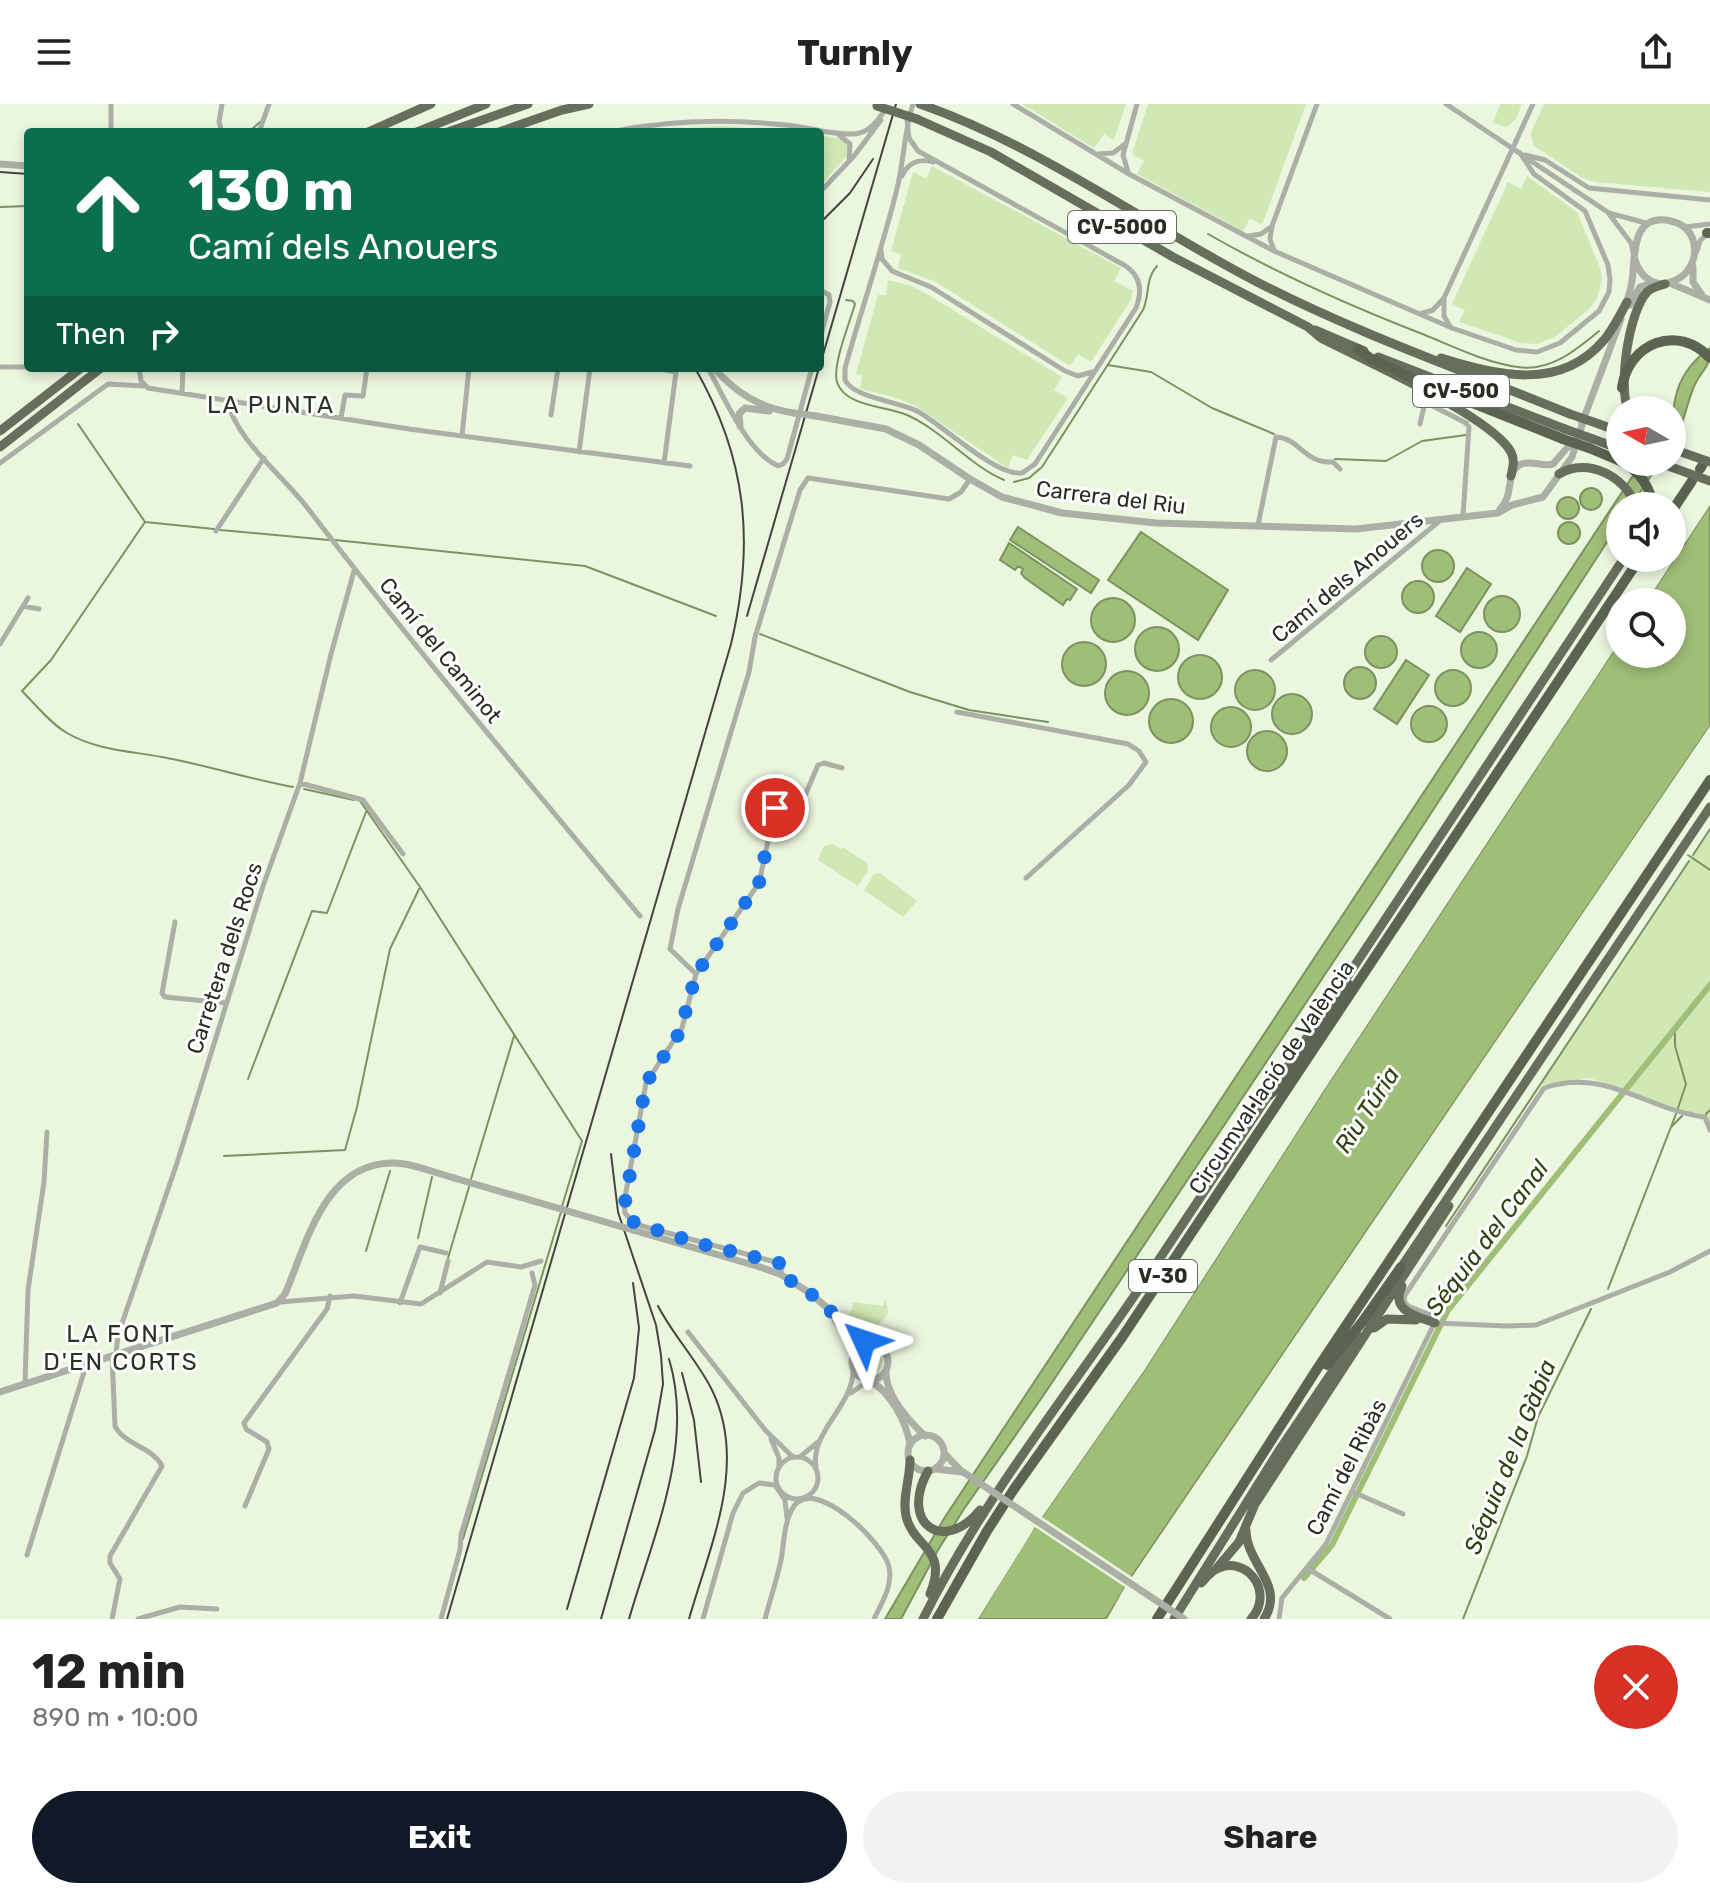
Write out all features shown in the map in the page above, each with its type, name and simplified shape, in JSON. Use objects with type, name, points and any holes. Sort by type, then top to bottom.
[{"type":"highway","points":[[377,128],[431,104]]},
{"type":"highway","points":[[427,128],[486,104]]},
{"type":"highway","points":[[459,128],[528,104]]},
{"type":"highway","points":[[510,128],[547,114],[589,104]]},
{"type":"highway","name":"CV-5000","points":[[921,104],[1000,137],[1258,283]]},
{"type":"highway","name":"CV-5000","points":[[878,107],[991,152],[1173,257],[1308,327]]},
{"type":"highway","name":"CV-500","points":[[1258,283],[1366,333],[1606,427]]},
{"type":"highway","points":[[1624,396],[1622,388],[1627,351],[1643,300],[1650,290],[1664,283]]},
{"type":"highway","points":[[1366,333],[1477,369],[1512,376],[1535,376],[1576,364],[1592,352],[1605,338],[1627,302]]},
{"type":"highway","points":[[1308,327],[1425,384],[1591,444],[1606,452]]},
{"type":"highway","points":[[1308,327],[1321,338],[1439,399],[1486,428],[1505,444],[1512,455],[1511,481]]},
{"type":"highway","points":[[1622,388],[1628,366],[1648,345],[1671,339],[1683,341],[1699,348],[1710,358]]},
{"type":"highway","points":[[0,431],[76,372]]},
{"type":"highway","points":[[0,447],[96,372]]},
{"type":"highway","points":[[1591,444],[1606,447]]},
{"type":"highway","points":[[1686,455],[1704,466]]},
{"type":"highway","points":[[1559,474],[1572,468],[1587,468],[1607,474],[1627,492]]},
{"type":"highway","points":[[1686,472],[1710,481]]},
{"type":"highway","points":[[1685,492],[1692,481]]},
{"type":"highway","name":"Circumval·lació de València","points":[[921,1619],[1010,1471],[1111,1332],[1615,572]]},
{"type":"highway","name":"Circumval·lació de València","points":[[937,1619],[993,1520],[1123,1336],[1580,646],[1586,630],[1628,572]]},
{"type":"highway","points":[[1157,1619],[1291,1411],[1710,780]]},
{"type":"highway","points":[[1174,1619],[1280,1449],[1710,807]]},
{"type":"highway","points":[[1267,1097],[1276,1089],[1319,1025],[1389,933]]},
{"type":"highway","points":[[1188,1598],[1239,1542],[1255,1504],[1546,1058],[1584,994]]},
{"type":"highway","points":[[1440,1324],[1407,1312],[1400,1306],[1398,1295],[1454,1199]]},
{"type":"highway","points":[[1291,1411],[1363,1321],[1401,1267]]},
{"type":"highway","points":[[1339,1376],[1381,1322],[1395,1318],[1440,1324]]},
{"type":"highway","points":[[910,1460],[904,1506],[907,1522],[932,1553],[936,1572],[921,1619]]},
{"type":"highway","points":[[932,1470],[919,1490],[917,1506],[923,1519],[933,1528],[955,1530],[972,1519],[1002,1477],[1010,1471]]},
{"type":"highway","points":[[1247,1522],[1246,1541],[1268,1579],[1272,1596],[1264,1619]]},
{"type":"highway","points":[[1217,1568],[1235,1566],[1249,1571],[1258,1582],[1262,1595],[1258,1611],[1251,1619]]},
{"type":"street","points":[[111,104],[111,128]]},
{"type":"street","points":[[221,128],[222,104]]},
{"type":"street","points":[[260,128],[269,104]]},
{"type":"street","points":[[912,120],[908,134],[912,145],[940,165],[1124,265],[1135,275],[1140,288],[1138,302],[1035,464],[1031,469],[1016,474],[999,468],[916,411],[852,390],[845,380],[845,368],[897,188],[913,104]]},
{"type":"street","points":[[1013,104],[1129,174],[1274,251],[1452,328],[1516,350],[1543,352],[1560,343],[1599,311],[1610,285],[1609,270],[1585,211],[1534,174],[1520,153]]},
{"type":"street","points":[[1129,174],[1123,160],[1137,104]]},
{"type":"street","points":[[1274,251],[1270,239],[1272,226],[1317,104]]},
{"type":"street","points":[[1446,104],[1609,213],[1634,221],[1673,221],[1685,227],[1709,231]]},
{"type":"street","points":[[1419,314],[1433,310],[1444,298],[1533,104]]},
{"type":"street","points":[[824,131],[862,133],[875,124],[878,107]]},
{"type":"street","points":[[824,188],[877,128],[878,107]]},
{"type":"street","points":[[646,128],[699,122],[800,128]]},
{"type":"street","points":[[835,133],[850,144],[847,163]]},
{"type":"street","points":[[1097,154],[1113,153],[1125,143]]},
{"type":"street","points":[[1520,153],[1545,160],[1589,188],[1710,200]]},
{"type":"street","points":[[897,188],[904,171],[912,163],[924,160],[940,165]]},
{"type":"street","points":[[0,164],[24,166]]},
{"type":"street","points":[[1511,481],[1517,497],[1529,502],[1538,500],[1574,453],[1633,278],[1631,243],[1609,213]]},
{"type":"street","points":[[1654,222],[1639,234],[1633,254],[1642,274],[1708,300]]},
{"type":"street","points":[[1245,237],[1261,234],[1272,226]]},
{"type":"street","points":[[1685,227],[1695,241],[1696,252]]},
{"type":"street","points":[[1708,300],[1694,285],[1694,265],[1700,241],[1709,231]]},
{"type":"street","points":[[881,245],[882,259],[892,271],[931,287],[1065,371],[1082,375],[1096,369]]},
{"type":"street","points":[[1620,324],[1640,287],[1686,275],[1694,265]]},
{"type":"street","points":[[824,292],[829,295],[830,302],[824,324]]},
{"type":"street","points":[[1444,298],[1444,316],[1452,328]]},
{"type":"street","points":[[0,367],[24,367]]},
{"type":"street","points":[[140,372],[144,386]]},
{"type":"street","points":[[182,393],[183,372]]},
{"type":"street","points":[[341,418],[345,395],[363,396],[366,372]]},
{"type":"street","points":[[462,436],[469,372]]},
{"type":"street","points":[[551,415],[557,372]]},
{"type":"street","points":[[579,452],[589,372]]},
{"type":"street","points":[[664,463],[676,372]]},
{"type":"street","points":[[715,372],[740,426],[772,464],[778,466],[783,464],[811,372]]},
{"type":"street","name":"Carrera del Riu","points":[[717,372],[736,391],[755,403],[781,411],[862,423],[904,436],[1002,497],[1062,513],[1156,523],[1356,529],[1492,514],[1529,502]]},
{"type":"street","points":[[0,463],[108,384],[144,386],[462,436],[690,466]]},
{"type":"street","name":"Camí del Caminot","points":[[227,399],[231,418],[286,480],[354,571],[640,916]]},
{"type":"street","points":[[1420,424],[1425,402],[1469,427],[1463,516]]},
{"type":"street","points":[[740,426],[739,414],[745,408],[781,411]]},
{"type":"street","points":[[1492,514],[1507,502],[1511,481],[1520,465],[1529,462],[1550,465],[1560,459],[1582,425]]},
{"type":"street","points":[[1258,525],[1276,437],[1286,438],[1318,462],[1333,462],[1340,469]]},
{"type":"street","points":[[216,529],[264,458]]},
{"type":"street","points":[[1538,464],[1548,474],[1548,488]]},
{"type":"street","points":[[696,974],[670,949],[678,909],[749,672],[755,637],[805,481],[808,478],[949,499],[956,497],[970,479]]},
{"type":"street","name":"Camí dels Anouers","points":[[1271,660],[1443,518]]},
{"type":"street","name":"Carretera dels Rocs","points":[[112,1619],[120,1579],[110,1563],[110,1556],[162,1466],[157,1458],[118,1433],[115,1426],[114,1354],[118,1335],[177,1163],[263,886],[300,783],[354,571]]},
{"type":"street","points":[[0,644],[28,598]]},
{"type":"street","points":[[23,606],[39,609]]},
{"type":"street","points":[[957,712],[1128,744],[1139,751],[1146,762],[1129,785],[1026,878]]},
{"type":"street","points":[[780,1274],[782,1268],[779,1263],[642,1226],[625,1213],[624,1203],[646,1083],[680,1032],[696,974],[759,883],[775,808],[781,804],[800,807],[818,765],[824,763],[842,768]]},
{"type":"street","points":[[300,783],[363,800],[403,854]]},
{"type":"street","points":[[175,922],[162,993],[165,997],[226,1003]]},
{"type":"street","points":[[1710,1130],[1705,1117],[1687,1114],[1589,1081],[1547,1086],[1542,1089],[1405,1295],[1404,1301],[1408,1306],[1433,1316],[1440,1324],[1536,1325],[1670,1272],[1710,1251]]},
{"type":"street","points":[[25,1383],[27,1301],[44,1182],[47,1132]]},
{"type":"street","points":[[279,1302],[322,1206],[335,1188],[354,1173],[394,1163],[780,1274],[822,1303],[869,1344]]},
{"type":"street","points":[[400,1303],[420,1247],[446,1253]]},
{"type":"street","points":[[439,1294],[448,1261]]},
{"type":"street","points":[[0,1392],[279,1302],[330,1296],[375,1297],[421,1304],[487,1262],[521,1267],[541,1261]]},
{"type":"street","points":[[441,1619],[460,1550],[461,1535],[535,1285],[532,1273]]},
{"type":"street","points":[[245,1506],[269,1449],[267,1442],[246,1429],[244,1423],[321,1318],[330,1296]]},
{"type":"street","points":[[822,1303],[848,1337],[853,1356],[853,1383],[815,1458],[818,1487],[830,1505]]},
{"type":"street","name":"Camí del Ribàs","points":[[1279,1619],[1282,1598],[1310,1570],[1356,1493],[1440,1324]]},
{"type":"street","points":[[688,1332],[766,1431],[777,1450],[779,1490],[789,1497],[813,1497],[830,1505],[873,1538],[886,1557],[889,1586],[874,1619]]},
{"type":"street","points":[[853,1356],[859,1347],[878,1345],[886,1352],[889,1363],[886,1372],[888,1387],[912,1424],[925,1436],[939,1441],[944,1453],[963,1472],[1184,1619]]},
{"type":"street","points":[[27,1555],[71,1418],[84,1372],[82,1365]]},
{"type":"street","points":[[853,1369],[859,1377],[882,1389],[898,1413],[906,1429],[910,1460],[917,1469],[963,1472]]},
{"type":"street","points":[[845,1400],[886,1372]]},
{"type":"street","points":[[765,1619],[793,1507],[816,1487],[818,1472],[808,1459],[797,1456],[766,1431]]},
{"type":"street","points":[[910,1447],[916,1439],[925,1436]]},
{"type":"street","points":[[779,1466],[822,1439]]},
{"type":"street","points":[[932,1470],[943,1459],[944,1453]]},
{"type":"street","points":[[703,1619],[733,1513],[743,1493],[764,1482],[775,1485],[786,1504],[787,1531]]},
{"type":"street","points":[[1356,1493],[1403,1514]]},
{"type":"street","points":[[1310,1570],[1390,1619]]},
{"type":"street","points":[[138,1619],[180,1607],[217,1609]]},
{"type":"shaded area","points":[[1022,104],[1126,104],[1114,140],[1104,134],[1094,148]]},
{"type":"shaded area","points":[[1148,104],[1306,104],[1262,225],[1250,218],[1243,231],[1137,174],[1144,161],[1132,154]]},
{"type":"shaded area","points":[[1500,104],[1522,104],[1516,119],[1507,127],[1493,123]]},
{"type":"shaded area","points":[[1544,104],[1710,104],[1710,192],[1595,182],[1582,178],[1533,145],[1531,132]]},
{"type":"shaded area","points":[[718,126],[746,128],[691,128]]},
{"type":"shaded area","points":[[824,136],[842,139],[848,146],[846,157],[824,182]]},
{"type":"shaded area","points":[[932,166],[1121,268],[1114,281],[1133,291],[1131,300],[1091,362],[1078,354],[1070,366],[936,282],[898,268],[901,254],[891,251],[913,172],[926,179]]},
{"type":"shaded area","points":[[1527,176],[1577,212],[1602,280],[1597,298],[1589,309],[1555,337],[1537,344],[1521,343],[1459,322],[1465,310],[1452,304],[1508,182],[1521,189]]},
{"type":"shaded area","points":[[888,280],[912,286],[927,294],[1062,377],[1054,390],[1068,398],[1027,460],[1013,455],[1008,468],[914,405],[860,389],[862,376],[856,374],[878,295],[886,295]]},
{"type":"shaded area","points":[[1710,830],[1710,1123],[1590,1078],[1540,1085]]},
{"type":"shaded area","points":[[833,844],[867,863],[868,871],[858,886],[818,860],[824,846]]},
{"type":"shaded area","points":[[880,873],[917,901],[903,917],[864,890],[874,874]]},
{"type":"shaded area","points":[[886,1299],[888,1313],[874,1328],[860,1328],[847,1316],[853,1302],[883,1306]]},
{"type":"shaded area","points":[[870,1350],[879,1353],[882,1362],[879,1371],[870,1374],[861,1371],[858,1362],[861,1353]]},
{"type":"water","points":[[1710,348],[1708,361],[1686,410],[1686,396],[1676,396],[1682,379]]},
{"type":"water","points":[[1633,476],[1651,476],[1640,492],[1622,492]]},
{"type":"water","points":[[1591,488],[1599,491],[1602,499],[1599,507],[1591,510],[1583,507],[1580,499],[1583,491]]},
{"type":"water","points":[[1568,497],[1576,500],[1579,508],[1576,516],[1568,519],[1560,516],[1557,508],[1560,500]]},
{"type":"water","name":"Riu Túria","points":[[1710,505],[1710,726],[1132,1576],[1106,1619],[978,1619],[1025,1541],[1145,1369],[1324,1090],[1606,662],[1606,668],[1686,668],[1686,588],[1655,588],[1666,572],[1686,572],[1686,541]]},
{"type":"water","points":[[1606,516],[1606,544],[1374,901],[964,1509],[901,1619],[885,1619],[945,1517]]},
{"type":"water","points":[[1569,522],[1577,525],[1580,533],[1577,541],[1569,544],[1561,541],[1558,533],[1561,525]]},
{"type":"water","points":[[1018,527],[1099,580],[1091,593],[1010,540]]},
{"type":"water","points":[[1141,532],[1228,590],[1198,640],[1108,580]]},
{"type":"water","points":[[1009,543],[1077,589],[1070,600],[1067,599],[1063,605],[1025,578],[1021,573],[1023,569],[1018,566],[1015,570],[1000,560]]},
{"type":"water","points":[[1438,550],[1450,554],[1454,566],[1450,578],[1438,582],[1426,578],[1422,566],[1426,554]]},
{"type":"water","points":[[1467,568],[1491,584],[1460,632],[1436,616]]},
{"type":"water","points":[[1418,581],[1430,585],[1434,597],[1430,609],[1418,613],[1406,609],[1402,597],[1406,585]]},
{"type":"water","points":[[1502,596],[1515,601],[1520,614],[1515,627],[1502,632],[1489,627],[1484,614],[1489,601]]},
{"type":"water","points":[[1113,598],[1129,604],[1135,620],[1129,636],[1113,642],[1097,636],[1091,620],[1097,604]]},
{"type":"water","points":[[1157,627],[1173,633],[1179,649],[1173,665],[1157,671],[1141,665],[1135,649],[1141,633]]},
{"type":"water","points":[[1479,632],[1492,637],[1497,650],[1492,663],[1479,668],[1466,663],[1461,650],[1466,637]]},
{"type":"water","points":[[1381,636],[1393,640],[1397,652],[1393,664],[1381,668],[1369,664],[1365,652],[1369,640]]},
{"type":"water","points":[[1084,642],[1100,648],[1106,664],[1100,680],[1084,686],[1068,680],[1062,664],[1068,648]]},
{"type":"water","points":[[1200,655],[1216,661],[1222,677],[1216,693],[1200,699],[1184,693],[1178,677],[1184,661]]},
{"type":"water","points":[[1406,660],[1429,675],[1397,724],[1374,709]]},
{"type":"water","points":[[1360,667],[1372,671],[1376,683],[1372,695],[1360,699],[1348,695],[1344,683],[1348,671]]},
{"type":"water","points":[[1255,670],[1269,676],[1275,690],[1269,704],[1255,710],[1241,704],[1235,690],[1241,676]]},
{"type":"water","points":[[1453,670],[1466,675],[1471,688],[1466,701],[1453,706],[1440,701],[1435,688],[1440,675]]},
{"type":"water","points":[[1127,671],[1143,677],[1149,693],[1143,709],[1127,715],[1111,709],[1105,693],[1111,677]]},
{"type":"water","points":[[1292,694],[1306,700],[1312,714],[1306,728],[1292,734],[1278,728],[1272,714],[1278,700]]},
{"type":"water","points":[[1171,699],[1187,705],[1193,721],[1187,737],[1171,743],[1155,737],[1149,721],[1155,705]]},
{"type":"water","points":[[1429,706],[1442,711],[1447,724],[1442,737],[1429,742],[1416,737],[1411,724],[1416,711]]},
{"type":"water","points":[[1231,707],[1245,713],[1251,727],[1245,741],[1231,747],[1217,741],[1211,727],[1217,713]]},
{"type":"water","points":[[1267,731],[1281,737],[1287,751],[1281,765],[1267,771],[1253,765],[1247,751],[1253,737]]},
{"type":"pier","points":[[1710,501],[1686,541],[1686,537]]},
{"type":"pier","points":[[1662,572],[1666,572],[1655,588],[1651,588]]},
{"type":"pier","points":[[1606,658],[1145,1369],[1042,1517],[1132,1577],[1710,726],[1710,733],[1111,1619],[1107,1619],[1125,1587],[1035,1527],[978,1619],[974,1619],[1021,1539],[1142,1366],[1320,1087]]},
{"type":"waterway","points":[[253,128],[260,122]]},
{"type":"waterway","points":[[0,207],[24,206]]},
{"type":"waterway","points":[[1208,234],[1342,301],[1471,354],[1506,365],[1530,368],[1552,363],[1599,331]]},
{"type":"waterway","points":[[1014,482],[1029,478],[1042,467],[1143,310],[1151,276],[1157,266]]},
{"type":"waterway","points":[[846,300],[855,304],[837,365],[837,382],[841,390],[857,401],[898,412],[920,422],[979,466],[1004,480]]},
{"type":"waterway","points":[[1108,365],[1151,372],[1212,408],[1274,434]]},
{"type":"waterway","points":[[78,424],[145,522],[51,660],[22,691],[61,729],[89,743],[293,787]]},
{"type":"waterway","points":[[1335,459],[1386,461],[1422,441],[1466,435]]},
{"type":"waterway","points":[[145,522],[214,529]]},
{"type":"waterway","points":[[220,530],[329,540]]},
{"type":"waterway","points":[[335,540],[585,566],[716,616]]},
{"type":"waterway","points":[[760,634],[910,692],[969,710],[1048,722]]},
{"type":"waterway","points":[[304,789],[354,800]]},
{"type":"waterway","points":[[360,801],[420,887],[582,1141],[562,1206]]},
{"type":"waterway","points":[[248,1079],[312,911],[327,913],[366,812]]},
{"type":"waterway","points":[[1693,855],[1710,829]]},
{"type":"waterway","points":[[1688,855],[1710,870]]},
{"type":"waterway","points":[[1446,1226],[1689,861]]},
{"type":"waterway","points":[[224,1156],[345,1150],[390,949],[419,889]]},
{"type":"waterway","name":"Séquia del Canal","points":[[1304,1578],[1332,1545],[1448,1310],[1710,985]]},
{"type":"waterway","name":"Séquia de la Gàbia","points":[[1675,1029],[1675,1046],[1686,1084],[1678,1108]]},
{"type":"waterway","points":[[471,1179],[514,1036]]},
{"type":"waterway","points":[[1706,1114],[1710,1110]]},
{"type":"waterway","name":"Séquia de la Gàbia","points":[[1608,1289],[1676,1114]]},
{"type":"waterway","name":"Séquia de la Gàbia","points":[[1671,1127],[1682,1116]]},
{"type":"waterway","points":[[366,1251],[390,1171]]},
{"type":"waterway","points":[[418,1238],[432,1177]]},
{"type":"waterway","points":[[448,1258],[469,1187]]},
{"type":"waterway","points":[[463,1539],[561,1212]]},
{"type":"waterway","name":"Séquia de la Gàbia","points":[[1463,1619],[1527,1456],[1538,1417],[1591,1309]]},
{"type":"railway","points":[[824,351],[896,104]]},
{"type":"railway","points":[[824,219],[850,193],[873,159]]},
{"type":"railway","points":[[0,172],[24,174]]},
{"type":"railway","points":[[447,1619],[731,644],[743,571],[742,502],[726,435],[697,372]]},
{"type":"railway","points":[[747,616],[818,372]]},
{"type":"railway","points":[[601,1619],[655,1430],[663,1384],[656,1325],[618,1212],[611,1154]]},
{"type":"railway","points":[[567,1609],[634,1378],[639,1328],[633,1283]]},
{"type":"railway","points":[[658,1306],[711,1388],[722,1416],[727,1445],[722,1504],[689,1619]]},
{"type":"railway","points":[[629,1619],[659,1523],[674,1457],[676,1391],[669,1359]]},
{"type":"railway","points":[[682,1373],[694,1420],[701,1482]]},
{"type":"district","name":"LA PUNTA","points":[[271,405]]},
{"type":"district","name":"LA FONT D'EN CORTS","points":[[121,1348]]},
{"type":"route","points":[[775,808],[759,883],[696,974],[680,1032],[646,1083],[624,1208],[627,1217],[635,1223],[697,1243],[725,1247],[779,1263],[782,1268],[780,1274],[810,1293],[864,1341]]}]
